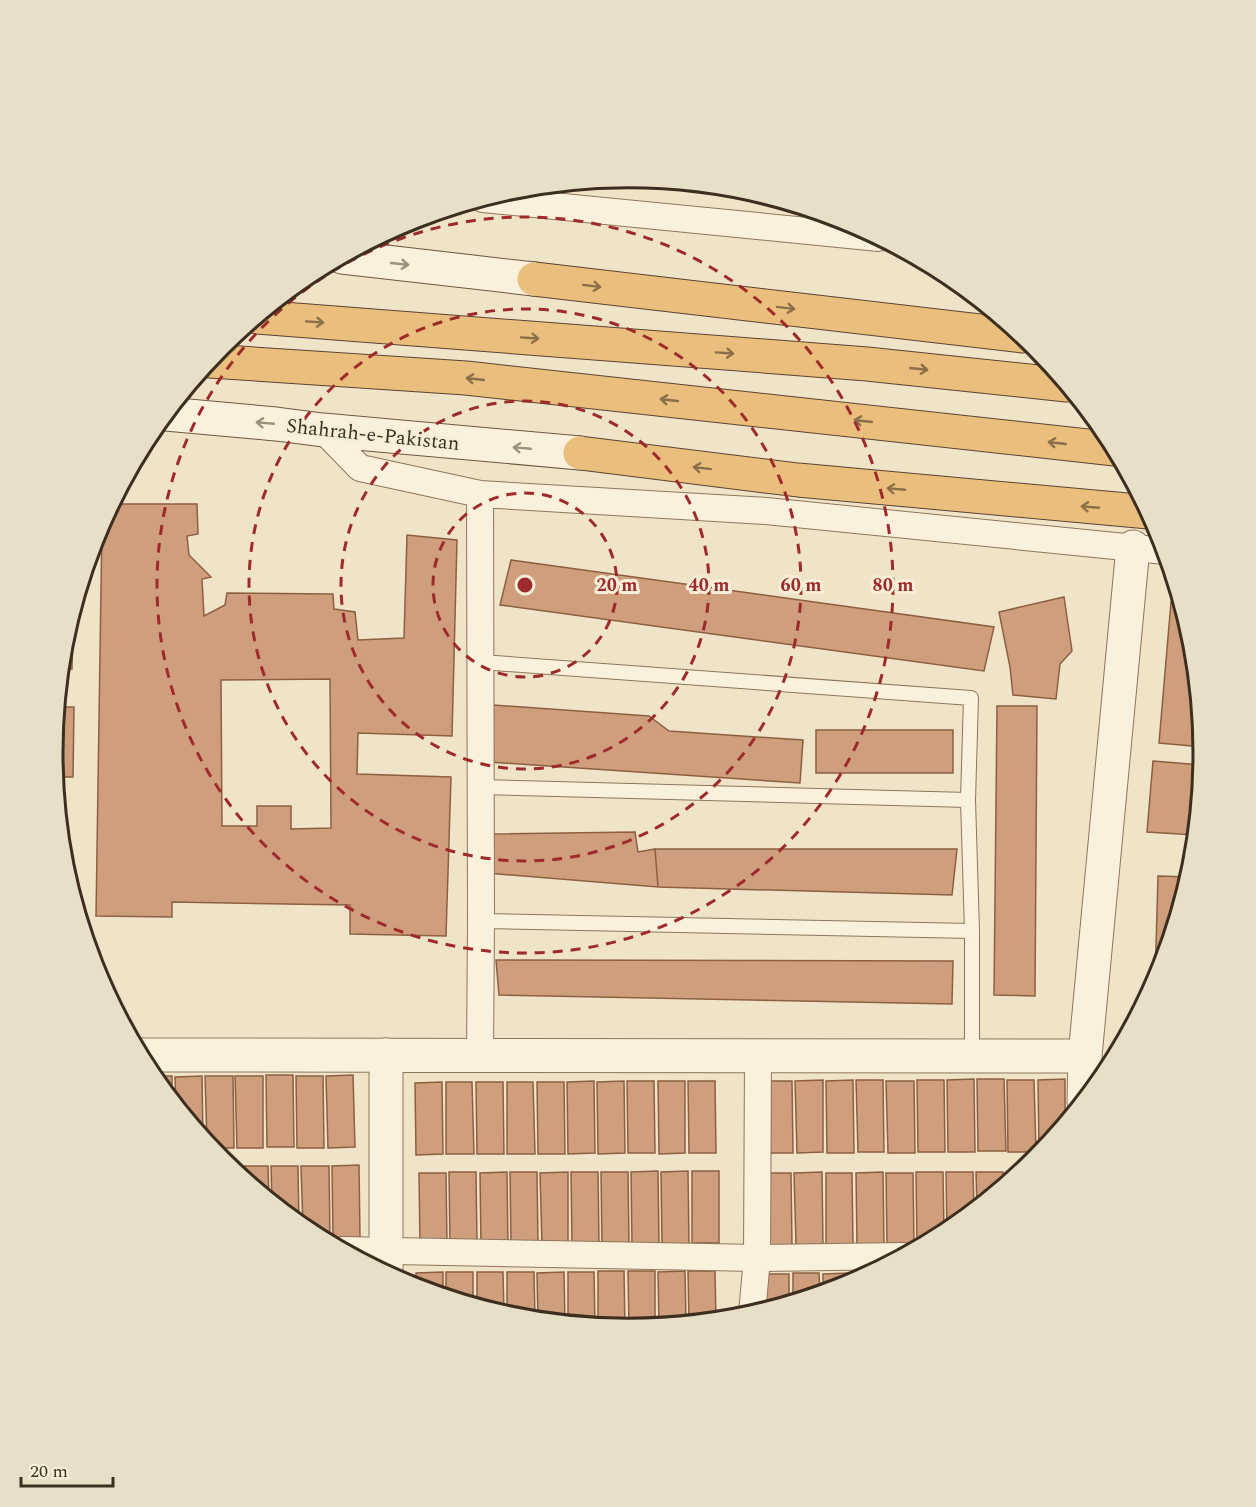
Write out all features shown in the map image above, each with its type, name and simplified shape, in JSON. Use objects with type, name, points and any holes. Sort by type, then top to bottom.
[{"type":"highway","points":[[534,279],[1006,334]]},
{"type":"highway","points":[[268,318],[855,363],[1055,384]]},
{"type":"highway","points":[[221,362],[466,378],[1103,448]]},
{"type":"highway","points":[[580,453],[798,480],[1138,511]]},
{"type":"street","points":[[508,201],[851,235]]},
{"type":"street","points":[[356,259],[534,279]]},
{"type":"street","name":"Shahrah-e-Pakistan","points":[[176,415],[580,453]]},
{"type":"street","points":[[323,430],[360,468],[480,494],[766,511],[1154,549]]},
{"type":"street","points":[[480,494],[480,1056]]},
{"type":"street","points":[[1084,1086],[1084,1056],[1133,547]]},
{"type":"street","points":[[151,1055],[1084,1056]]},
{"type":"street","points":[[386,1055],[386,1262],[885,1256]]},
{"type":"street","points":[[753,1304],[757,1258],[758,1056]]},
{"type":"lane","points":[[481,662],[971,698],[968,800],[972,931],[972,1057]]},
{"type":"lane","points":[[480,787],[968,800]]},
{"type":"lane","points":[[481,921],[972,931]]},
{"type":"building","points":[[121,504],[197,504],[198,534],[187,536],[189,555],[211,577],[202,579],[204,616],[225,605],[227,593],[333,594],[334,609],[355,612],[358,640],[404,638],[407,535],[457,540],[452,736],[358,733],[357,774],[451,777],[446,936],[350,934],[350,905],[172,902],[172,917],[96,916],[102,549]],"holes":[[[330,679],[331,828],[291,829],[291,806],[257,806],[257,826],[222,826],[221,680]]]},
{"type":"building","points":[[511,560],[994,627],[984,671],[500,605]]},
{"type":"building","points":[[1064,597],[1072,651],[1060,664],[1056,699],[1013,695],[999,612]]},
{"type":"building","points":[[1171,602],[1182,643],[1188,680],[1193,746],[1159,743]]},
{"type":"building","points":[[493,705],[649,716],[669,731],[803,740],[800,783],[489,762]]},
{"type":"building","points":[[997,706],[1037,706],[1035,996],[994,995]]},
{"type":"building","points":[[65,707],[74,707],[73,777],[64,777]]},
{"type":"building","points":[[816,730],[953,730],[953,773],[816,773]]},
{"type":"building","points":[[1153,761],[1193,764],[1187,834],[1147,832]]},
{"type":"building","points":[[635,832],[638,852],[655,849],[658,887],[487,873],[486,834]]},
{"type":"building","points":[[655,849],[957,849],[952,895],[658,887]]},
{"type":"building","points":[[1158,876],[1179,877],[1174,900],[1156,954]]},
{"type":"building","points":[[496,960],[953,961],[952,1004],[499,995]]},
{"type":"building","points":[[266,1075],[293,1075],[294,1147],[267,1147]]},
{"type":"building","points":[[353,1075],[355,1147],[328,1148],[326,1076]]},
{"type":"building","points":[[165,1076],[172,1076],[172,1086]]},
{"type":"building","points":[[202,1076],[203,1126],[175,1091],[175,1077]]},
{"type":"building","points":[[205,1076],[233,1076],[234,1148],[223,1148],[207,1130]]},
{"type":"building","points":[[235,1076],[263,1076],[263,1148],[237,1148]]},
{"type":"building","points":[[296,1076],[323,1076],[324,1148],[297,1148]]},
{"type":"building","points":[[974,1079],[975,1152],[948,1152],[947,1080]]},
{"type":"building","points":[[977,1079],[1004,1079],[1006,1151],[978,1151]]},
{"type":"building","points":[[1065,1079],[1065,1111],[1039,1141],[1038,1080]]},
{"type":"building","points":[[823,1080],[823,1152],[797,1153],[795,1081]]},
{"type":"building","points":[[853,1080],[854,1153],[827,1153],[826,1081]]},
{"type":"building","points":[[856,1080],[883,1080],[884,1152],[858,1152]]},
{"type":"building","points":[[917,1080],[944,1080],[945,1152],[918,1152]]},
{"type":"building","points":[[1007,1080],[1034,1080],[1036,1145],[1029,1152],[1008,1152]]},
{"type":"building","points":[[594,1081],[595,1153],[568,1154],[567,1082]]},
{"type":"building","points":[[624,1081],[625,1153],[598,1154],[597,1082]]},
{"type":"building","points":[[627,1081],[654,1081],[655,1153],[628,1153]]},
{"type":"building","points":[[658,1081],[685,1081],[685,1153],[659,1154]]},
{"type":"building","points":[[688,1081],[715,1081],[716,1153],[689,1153]]},
{"type":"building","points":[[765,1081],[792,1081],[793,1153],[766,1153]]},
{"type":"building","points":[[886,1081],[914,1081],[915,1153],[888,1153]]},
{"type":"building","points":[[442,1082],[443,1154],[416,1155],[415,1083]]},
{"type":"building","points":[[446,1082],[472,1082],[474,1154],[446,1154]]},
{"type":"building","points":[[476,1082],[503,1082],[504,1154],[477,1154]]},
{"type":"building","points":[[507,1082],[533,1082],[535,1154],[507,1154]]},
{"type":"building","points":[[537,1082],[564,1082],[565,1154],[538,1154]]},
{"type":"building","points":[[359,1165],[360,1237],[337,1238],[333,1235],[332,1166]]},
{"type":"building","points":[[242,1166],[268,1166],[269,1189]]},
{"type":"building","points":[[271,1166],[298,1166],[299,1212],[272,1192]]},
{"type":"building","points":[[301,1166],[329,1166],[330,1233],[303,1215]]},
{"type":"building","points":[[658,1171],[659,1243],[632,1244],[631,1172]]},
{"type":"building","points":[[688,1171],[689,1244],[662,1244],[661,1172]]},
{"type":"building","points":[[692,1171],[719,1171],[719,1243],[692,1243]]},
{"type":"building","points":[[449,1172],[476,1172],[477,1244],[450,1245]]},
{"type":"building","points":[[507,1172],[508,1245],[481,1245],[480,1173]]},
{"type":"building","points":[[510,1172],[537,1172],[538,1244],[511,1244]]},
{"type":"building","points":[[568,1172],[568,1244],[542,1245],[540,1173]]},
{"type":"building","points":[[571,1172],[598,1172],[599,1244],[572,1244]]},
{"type":"building","points":[[601,1172],[628,1172],[629,1244],[602,1244]]},
{"type":"building","points":[[822,1172],[823,1245],[796,1245],[794,1173]]},
{"type":"building","points":[[883,1172],[884,1244],[857,1245],[856,1173]]},
{"type":"building","points":[[916,1172],[943,1172],[944,1222],[917,1239]]},
{"type":"building","points":[[946,1172],[973,1172],[974,1201],[947,1220]]},
{"type":"building","points":[[976,1172],[1003,1172],[1003,1176],[977,1198]]},
{"type":"building","points":[[419,1173],[446,1173],[447,1245],[420,1245]]},
{"type":"building","points":[[764,1173],[791,1173],[792,1245],[765,1246]]},
{"type":"building","points":[[826,1173],[852,1173],[853,1245],[826,1245]]},
{"type":"building","points":[[886,1173],[913,1173],[914,1241],[906,1245],[887,1245]]},
{"type":"building","points":[[598,1271],[624,1271],[625,1318],[598,1317]]},
{"type":"building","points":[[628,1271],[655,1271],[655,1317],[629,1318]]},
{"type":"building","points":[[685,1271],[686,1315],[659,1317],[658,1272]]},
{"type":"building","points":[[688,1271],[715,1271],[716,1312],[689,1315]]},
{"type":"building","points":[[443,1272],[443,1288],[416,1277],[416,1273]]},
{"type":"building","points":[[446,1272],[473,1272],[473,1296],[446,1289]]},
{"type":"building","points":[[477,1272],[503,1272],[504,1304],[477,1298]]},
{"type":"building","points":[[507,1272],[534,1272],[535,1311],[507,1305]]},
{"type":"building","points":[[564,1272],[565,1315],[538,1311],[537,1273]]},
{"type":"building","points":[[568,1272],[594,1272],[595,1317],[568,1315]]},
{"type":"building","points":[[793,1273],[819,1273],[820,1285],[793,1294]]},
{"type":"building","points":[[848,1273],[823,1284],[823,1274]]},
{"type":"building","points":[[762,1274],[789,1274],[789,1295],[763,1302]]}]
